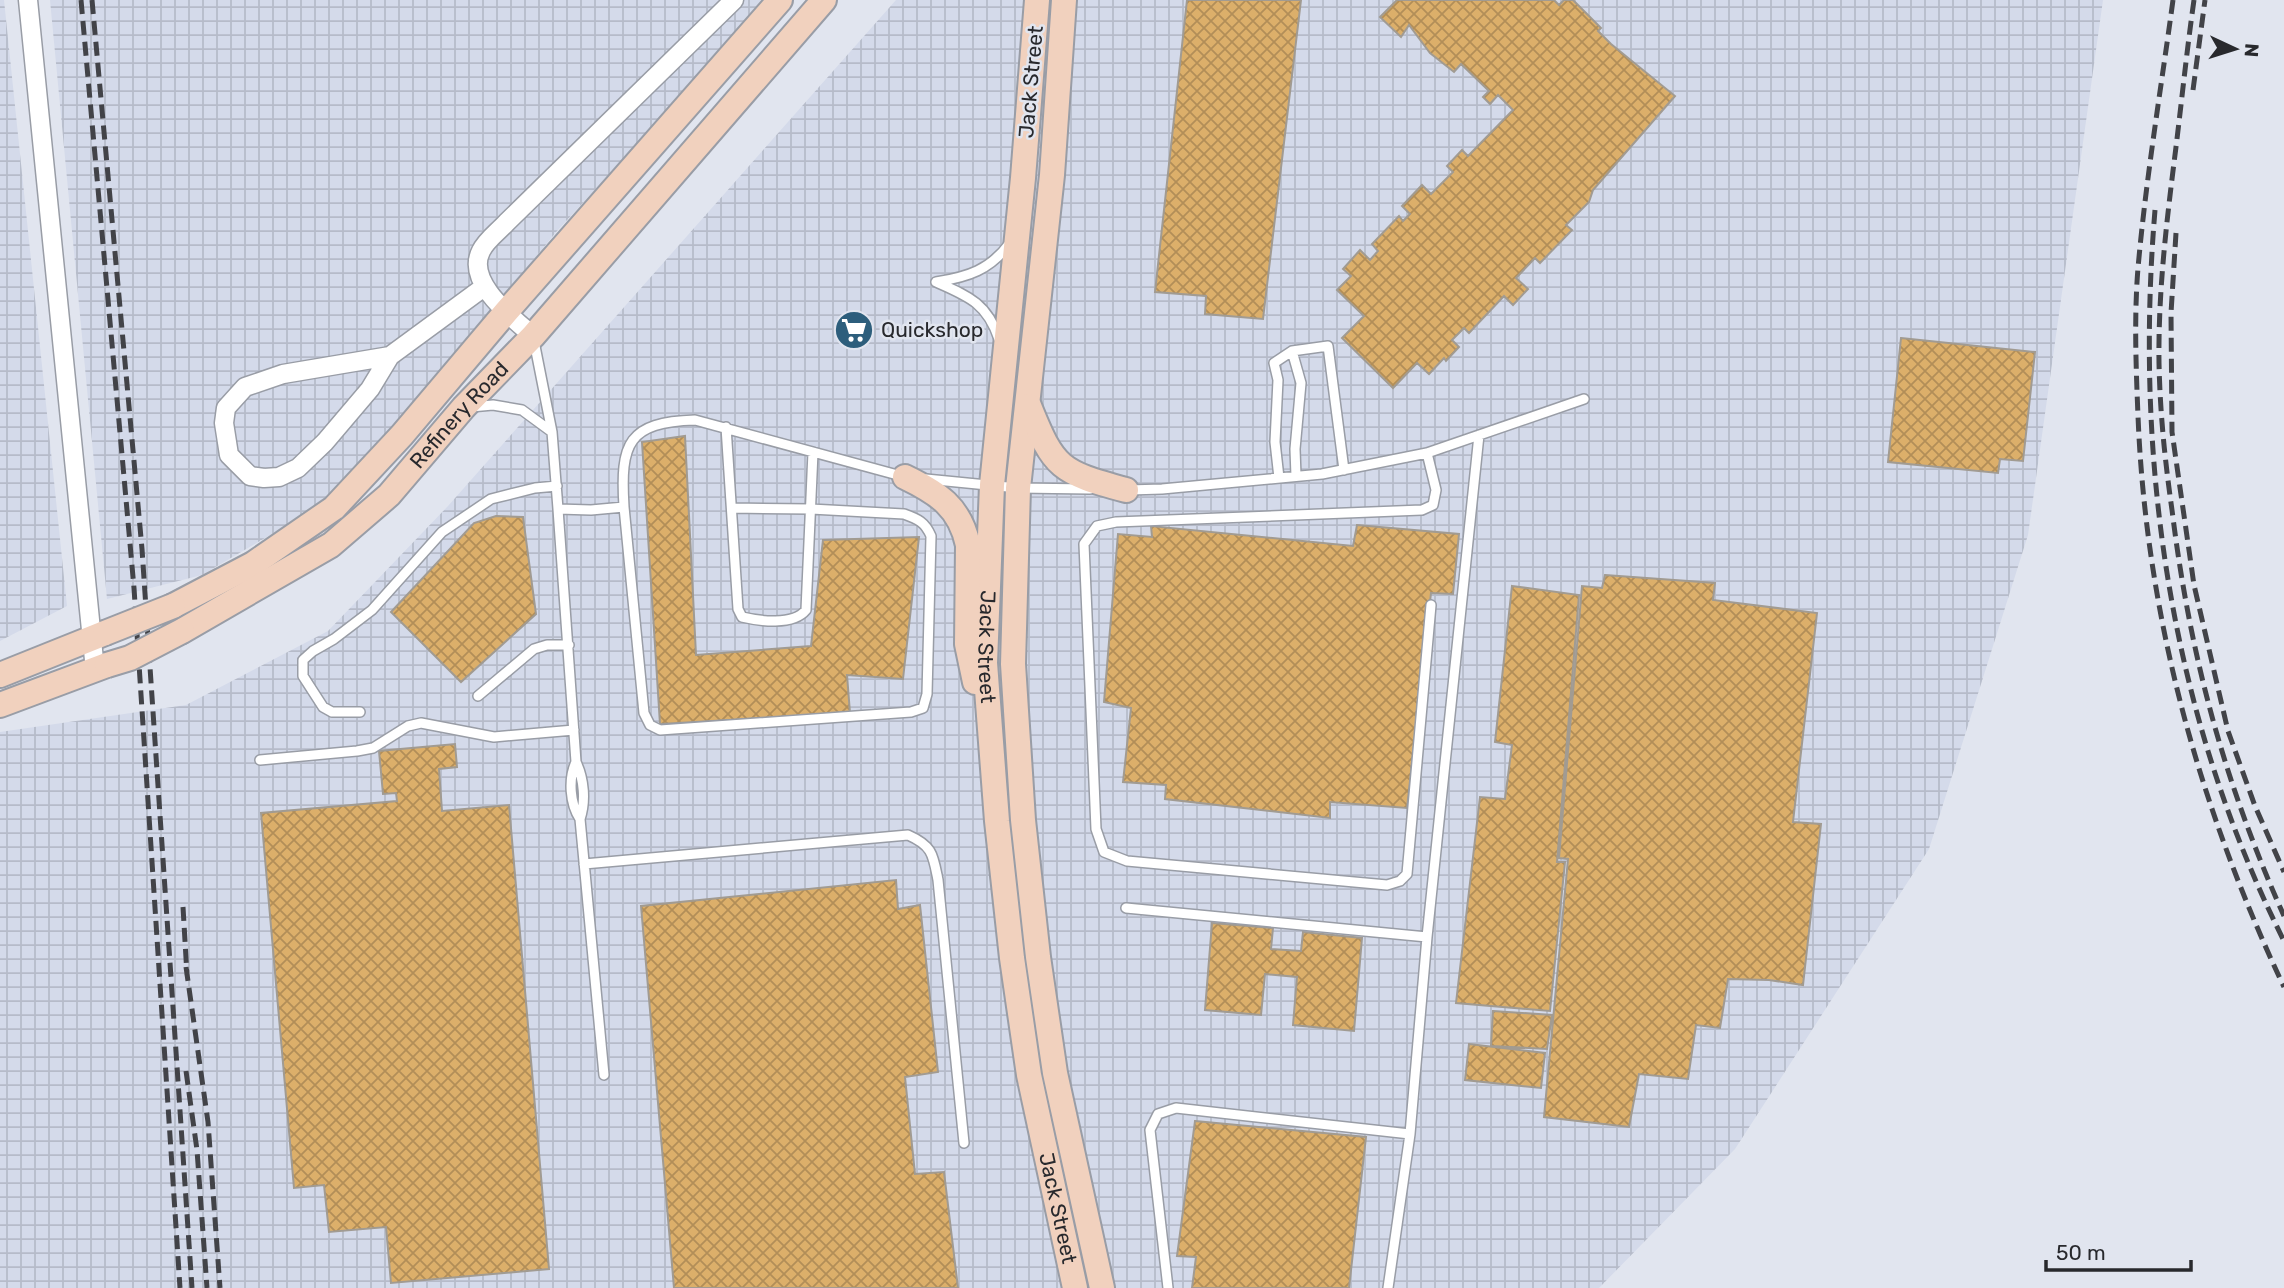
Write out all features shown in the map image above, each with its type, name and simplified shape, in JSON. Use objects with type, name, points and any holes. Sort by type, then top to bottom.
[{"type":"main road","name":"Refinery Road","points":[[0,675],[173,606],[253,564],[334,508],[402,435],[506,312],[780,0]]},
{"type":"main road","name":"Refinery Road","points":[[0,705],[130,657],[182,631],[331,545],[389,495],[464,407],[533,336],[824,0]]},
{"type":"main road","name":"Jack Street","points":[[1037,0],[1019,223],[992,485],[985,663],[997,821],[1012,958],[1029,1075],[1075,1288]]},
{"type":"main road","name":"Jack Street","points":[[1064,0],[1052,175],[1018,488],[1013,664],[1024,833],[1038,957],[1055,1073],[1102,1288]]},
{"type":"main road","points":[[1027,402],[1045,446],[1060,464],[1080,477],[1126,490]]},
{"type":"main road","points":[[905,477],[942,499],[959,517],[965,532],[968,545],[967,644],[990,734]]},
{"type":"main road","points":[[314,522],[331,545]]},
{"type":"street","points":[[28,0],[101,668]]},
{"type":"street","points":[[533,336],[506,312],[485,288],[478,268],[480,252],[734,0]]},
{"type":"street","points":[[390,356],[282,374],[245,387],[226,408],[224,423],[229,455],[250,476],[279,477],[298,468],[325,442],[370,389],[390,356],[485,288]]},
{"type":"lane","points":[[1005,361],[996,328],[986,312],[976,301],[936,282],[967,276],[986,268],[1001,255],[1012,240],[1019,223]]},
{"type":"lane","points":[[533,336],[552,432],[576,762],[571,773],[573,809],[580,819],[604,1075]]},
{"type":"lane","points":[[1279,478],[1275,442],[1278,380],[1275,363],[1292,351],[1328,346],[1344,470]]},
{"type":"lane","points":[[1292,351],[1301,383],[1295,449],[1296,476]]},
{"type":"lane","points":[[732,509],[811,509],[904,514],[926,526],[931,536],[927,694],[923,708],[911,712],[660,730],[650,725],[644,713],[622,477],[633,439],[653,424],[695,420],[905,477],[1018,488],[1126,490],[1344,470],[1427,453],[1584,399]]},
{"type":"lane","points":[[464,407],[493,404],[523,410],[552,432]]},
{"type":"lane","points":[[726,428],[738,608],[741,617],[792,620],[800,617],[806,610],[813,452]]},
{"type":"lane","points":[[1388,1288],[1410,1134],[1427,937],[1479,435]]},
{"type":"lane","points":[[1427,453],[1436,490],[1433,505],[1422,510],[1116,522],[1097,526],[1084,544],[1096,829],[1104,852],[1127,861],[1387,885],[1400,881],[1407,874],[1431,605]]},
{"type":"lane","points":[[360,712],[332,712],[323,707],[303,676],[303,660],[372,610],[442,532],[491,499],[535,488],[557,486]]},
{"type":"lane","points":[[558,509],[624,507]]},
{"type":"lane","points":[[478,696],[534,649],[547,645],[569,645]]},
{"type":"lane","points":[[260,760],[373,748],[408,726],[421,723],[494,737],[574,730]]},
{"type":"lane","points":[[584,864],[908,835],[923,842],[933,856],[938,880],[964,1143]]},
{"type":"lane","points":[[1126,908],[1427,937]]},
{"type":"lane","points":[[1168,1288],[1150,1130],[1158,1114],[1176,1108],[1410,1134]]},
{"type":"shaded area","points":[[0,0],[4,0],[67,606],[0,641]]},
{"type":"shaded area","points":[[50,0],[769,0],[557,231],[345,491],[202,575],[107,599]]},
{"type":"shaded area","points":[[896,0],[2103,0],[2028,535],[1929,849],[1735,1149],[1599,1288],[0,1288],[0,732],[186,705],[328,631],[448,506]]},
{"type":"building","points":[[1187,0],[1301,0],[1263,319],[1205,314],[1206,296],[1155,292]]},
{"type":"building","points":[[1397,0],[1554,0],[1559,5],[1564,0],[1573,0],[1601,28],[1598,31],[1611,44],[1675,96],[1593,190],[1589,202],[1566,225],[1572,230],[1540,263],[1535,258],[1516,278],[1528,289],[1513,305],[1504,296],[1469,333],[1464,328],[1452,340],[1459,347],[1446,361],[1444,358],[1429,374],[1417,363],[1393,388],[1342,338],[1364,316],[1337,290],[1351,276],[1343,269],[1360,250],[1370,260],[1378,251],[1372,244],[1399,216],[1403,221],[1410,214],[1402,206],[1422,185],[1431,194],[1453,172],[1447,166],[1462,150],[1468,156],[1513,110],[1498,95],[1490,104],[1483,97],[1489,91],[1461,64],[1454,72],[1430,53],[1409,25],[1401,37],[1380,17]]},
{"type":"building","points":[[1901,338],[2035,352],[2023,461],[2000,459],[1998,473],[1888,462]]},
{"type":"building","points":[[685,436],[696,655],[811,646],[823,540],[919,537],[903,679],[847,675],[850,713],[660,724],[642,442]]},
{"type":"building","points":[[496,516],[523,517],[536,614],[461,682],[391,612],[474,523]]},
{"type":"building","points":[[1357,525],[1459,534],[1453,594],[1431,593],[1407,808],[1330,802],[1330,818],[1165,799],[1166,785],[1123,782],[1131,708],[1104,702],[1118,534],[1152,537],[1151,526],[1353,546]]},
{"type":"building","points":[[1605,575],[1715,583],[1713,600],[1817,613],[1793,822],[1821,824],[1803,985],[1769,980],[1728,979],[1720,1028],[1696,1025],[1688,1079],[1639,1074],[1629,1127],[1544,1117],[1568,859],[1559,858],[1582,586],[1602,588]]},
{"type":"building","points":[[1512,586],[1579,595],[1557,862],[1565,862],[1550,1011],[1456,1003],[1480,797],[1505,799],[1512,745],[1495,742]]},
{"type":"building","points":[[455,744],[457,767],[439,769],[442,811],[509,805],[549,1269],[391,1283],[386,1227],[329,1232],[324,1185],[294,1188],[261,813],[397,801],[396,793],[383,794],[379,751]]},
{"type":"building","points":[[896,880],[898,909],[920,905],[938,1072],[905,1077],[915,1174],[944,1172],[958,1288],[674,1288],[641,906]]},
{"type":"building","points":[[1212,923],[1273,928],[1271,949],[1301,951],[1303,932],[1362,938],[1354,1031],[1293,1025],[1297,977],[1265,974],[1261,1015],[1205,1010]]},
{"type":"building","points":[[1493,1011],[1552,1015],[1547,1049],[1491,1046]]},
{"type":"building","points":[[1469,1044],[1545,1053],[1541,1088],[1465,1080]]},
{"type":"building","points":[[1195,1121],[1366,1137],[1349,1288],[1192,1288],[1196,1257],[1177,1256]]},
{"type":"railway","points":[[81,0],[134,588],[180,1288]]},
{"type":"railway","points":[[92,0],[142,549],[192,1288]]},
{"type":"railway","points":[[2173,0],[2138,268],[2137,379],[2143,491],[2165,637],[2182,709],[2226,850],[2284,987]]},
{"type":"railway","points":[[2194,0],[2169,201],[2162,282],[2159,363],[2163,437],[2189,616],[2212,718],[2244,817],[2284,916]]},
{"type":"railway","points":[[2193,90],[2205,0]]},
{"type":"railway","points":[[2155,210],[2150,304],[2150,398],[2157,492],[2169,584],[2188,676],[2213,766],[2245,855],[2284,941]]},
{"type":"railway","points":[[2176,233],[2171,313],[2172,432],[2194,585],[2228,731],[2255,806],[2284,872]]},
{"type":"railway","points":[[183,907],[187,975]]},
{"type":"railway","points":[[186,967],[208,1122],[220,1288]]},
{"type":"railway","points":[[186,1071],[197,1150],[207,1288]]},
{"type":"place","name":"Quickshop","points":[[854,330]]}]
